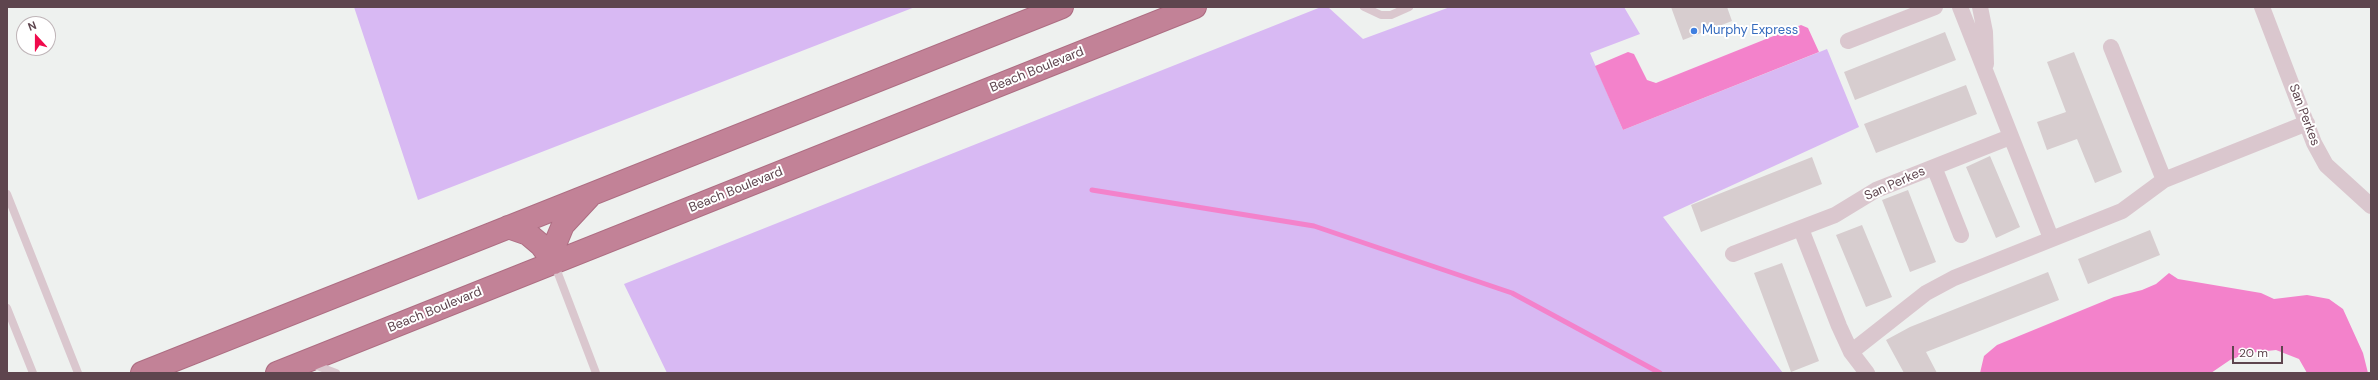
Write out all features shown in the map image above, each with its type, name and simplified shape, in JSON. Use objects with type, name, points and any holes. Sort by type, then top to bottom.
[{"type":"highway","points":[[142,373],[1062,7]]},
{"type":"highway","name":"Beach Boulevard","points":[[277,373],[1195,7]]},
{"type":"highway","points":[[554,263],[556,242],[563,225],[594,192]]},
{"type":"highway","points":[[508,227],[528,234],[541,245],[554,263]]},
{"type":"street","points":[[1848,41],[1935,7]]},
{"type":"street","points":[[1960,7],[2051,238]]},
{"type":"street","points":[[1980,7],[1985,32],[1987,77]]},
{"type":"street","name":"San Perkes","points":[[2262,7],[2314,143],[2326,165],[2371,206]]},
{"type":"street","points":[[2111,47],[2164,180]]},
{"type":"street","points":[[1852,352],[1926,292],[1954,278],[2051,238],[2122,211],[2164,180],[2307,123]]},
{"type":"street","name":"San Perkes","points":[[1733,254],[1835,215],[1876,190],[2010,137]]},
{"type":"street","points":[[1934,167],[1960,235]]},
{"type":"street","points":[[1801,229],[1839,326],[1852,352],[1867,373]]},
{"type":"lane","points":[[1364,7],[1381,15],[1391,14],[1409,7]]},
{"type":"lane","points":[[8,197],[78,373]]},
{"type":"lane","points":[[554,263],[596,373]]},
{"type":"lane","points":[[7,308],[33,373]]},
{"type":"lane","points":[[306,362],[336,373]]},
{"type":"shaded area","points":[[354,7],[915,7],[418,200]]},
{"type":"shaded area","points":[[1321,7],[1328,7],[1363,39],[1450,7],[1624,7],[1640,34],[1590,53],[1623,130],[1827,49],[1859,127],[1663,217],[1783,373],[667,373],[624,284]]},
{"type":"shaded area","points":[[1801,25],[1808,28],[1819,52],[1623,130],[1595,66],[1628,52],[1634,54],[1647,80],[1656,83]]},
{"type":"shaded area","points":[[2169,273],[2178,279],[2261,293],[2274,299],[2307,295],[2329,299],[2343,309],[2363,353],[2368,373],[2307,373],[2299,359],[2276,350],[2249,353],[2230,360],[2211,373],[1980,373],[1984,356],[1997,345],[2114,297],[2142,290],[2156,284]]},
{"type":"building","name":"Murphy Express","points":[[1671,7],[1727,7],[1732,21],[1683,40]]},
{"type":"building","points":[[1945,32],[1956,60],[1855,100],[1844,72]]},
{"type":"building","points":[[2074,52],[2122,172],[2095,183],[2077,139],[2047,150],[2037,122],[2066,112],[2047,62]]},
{"type":"building","points":[[1966,85],[1977,114],[1876,153],[1864,124]]},
{"type":"building","points":[[1990,156],[2020,227],[1996,238],[1966,167]]},
{"type":"building","points":[[1812,157],[1822,184],[1701,232],[1691,205]]},
{"type":"building","points":[[1908,190],[1936,262],[1910,272],[1882,200]]},
{"type":"building","points":[[1862,225],[1892,297],[1866,307],[1836,235]]},
{"type":"building","points":[[2150,230],[2160,255],[2088,284],[2078,259]]},
{"type":"building","points":[[1782,263],[1819,361],[1791,372],[1754,273]]},
{"type":"building","points":[[2048,272],[2059,300],[1926,352],[1937,373],[1904,373],[1886,340],[1910,327]]},
{"type":"waterway","points":[[1092,190],[1314,226],[1512,293],[1660,373]]},
{"type":"place","name":"Murphy Express","points":[[1694,31]]}]
